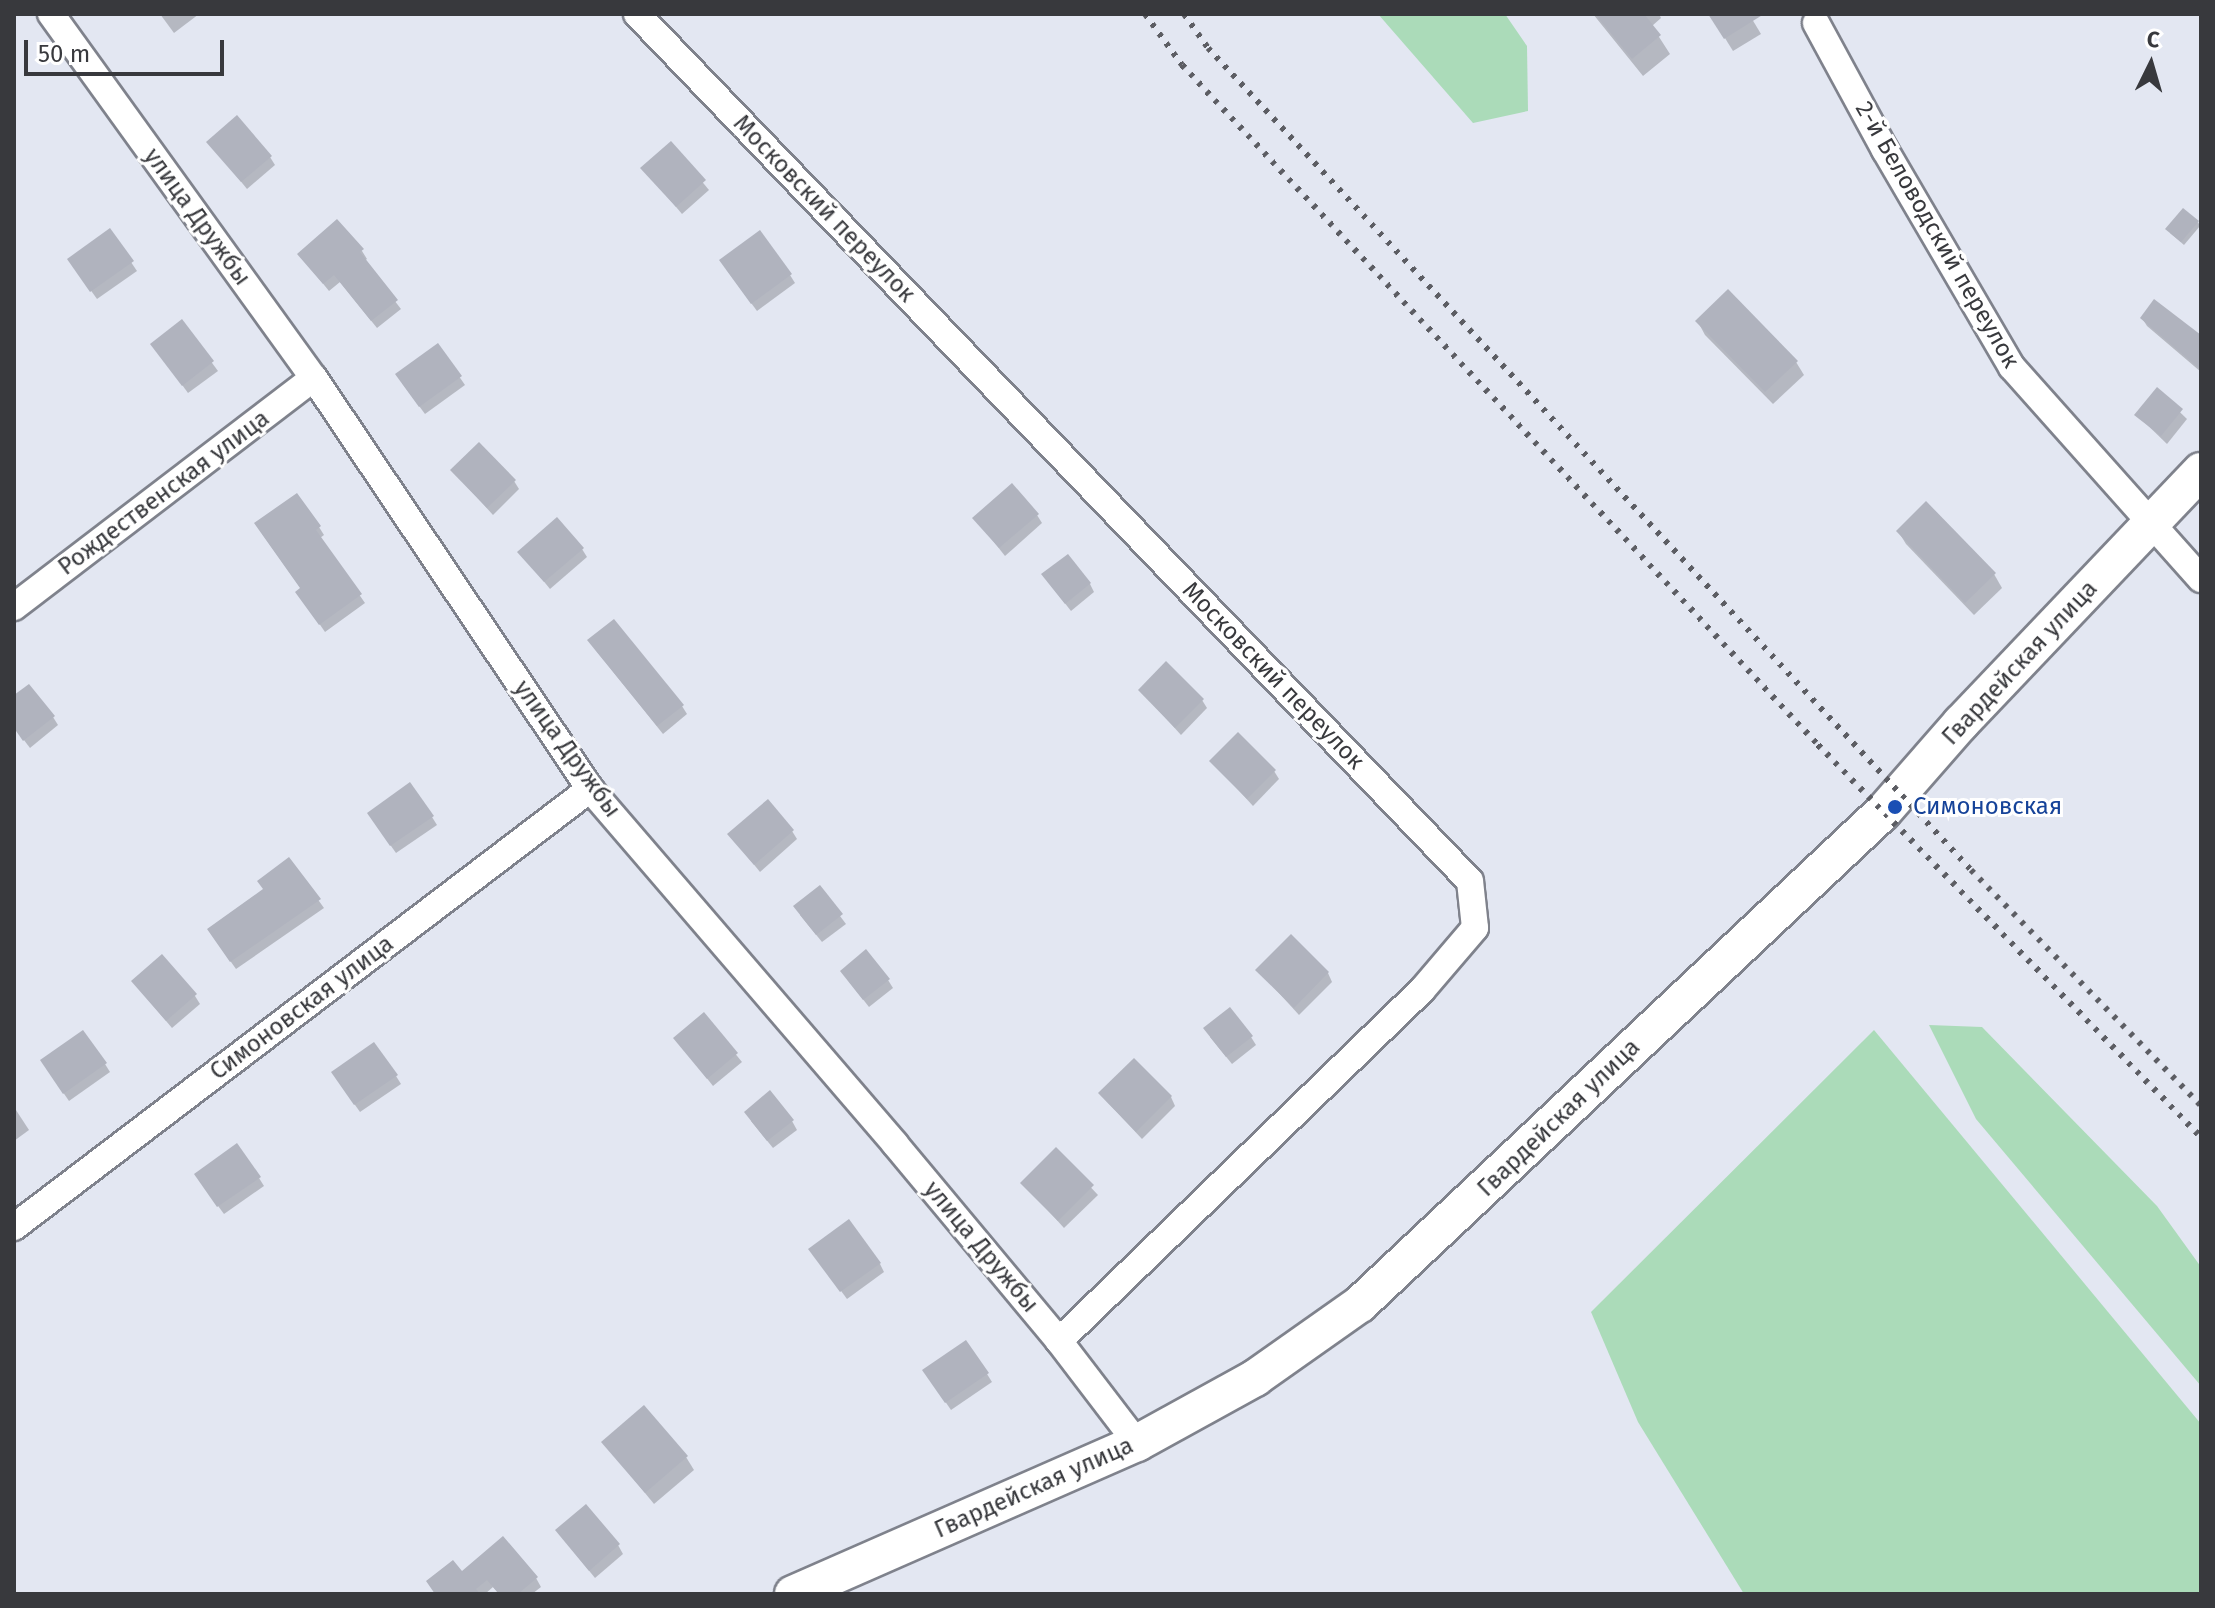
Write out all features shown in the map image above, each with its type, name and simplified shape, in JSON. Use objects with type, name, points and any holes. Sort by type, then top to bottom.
[{"type":"street","name":"улица Дружбы","points":[[51,14],[314,378],[590,789],[1059,1341],[1137,1443]]},
{"type":"street","name":"Московский переулок","points":[[637,14],[1470,881],[1475,928],[1422,990],[1059,1341]]},
{"type":"street","name":"2-й Беловодский переулок","points":[[1816,23],[1885,150],[2012,367],[2154,522],[2201,579]]},
{"type":"street","name":"Рождественская улица","points":[[14,607],[314,378]]},
{"type":"street","name":"Гвардейская улица","points":[[793,1594],[1137,1443],[1255,1378],[1360,1304],[1500,1177],[1883,812],[1961,723],[2201,471]]},
{"type":"street","name":"Симоновская улица","points":[[14,1227],[590,789]]},
{"type":"green space","points":[[1378,14],[1505,14],[1527,46],[1528,111],[1473,123]]},
{"type":"green space","points":[[1929,1025],[1982,1027],[2157,1206],[2201,1267],[2201,1386],[1976,1119]]},
{"type":"green space","points":[[1874,1030],[2201,1424],[2201,1594],[1744,1594],[1638,1422],[1591,1312]]},
{"type":"building","points":[[1595,14],[1644,14],[1661,35],[1632,59]]},
{"type":"building","points":[[1708,14],[1764,14],[1724,39]]},
{"type":"building","points":[[237,115],[272,156],[241,182],[206,142]]},
{"type":"building","points":[[671,141],[706,180],[676,207],[640,168]]},
{"type":"building","points":[[2183,208],[2199,221],[2181,242],[2165,229]]},
{"type":"building","points":[[337,219],[364,249],[360,252],[398,300],[371,321],[334,275],[323,284],[297,254]]},
{"type":"building","points":[[110,228],[134,261],[90,292],[67,259]]},
{"type":"building","points":[[760,230],[792,274],[751,304],[719,260]]},
{"type":"building","points":[[1728,289],[1798,361],[1765,392],[1695,321]]},
{"type":"building","points":[[2154,299],[2201,335],[2201,370],[2140,318]]},
{"type":"building","points":[[182,319],[214,361],[182,386],[150,344]]},
{"type":"building","points":[[438,343],[462,376],[419,407],[395,374]]},
{"type":"building","points":[[2157,387],[2183,409],[2161,436],[2134,415]]},
{"type":"building","points":[[479,442],[516,480],[487,508],[450,470]]},
{"type":"building","points":[[1012,483],[1039,514],[999,548],[972,518]]},
{"type":"building","points":[[297,493],[321,526],[316,530],[362,594],[319,625],[295,592],[300,588],[254,523]]},
{"type":"building","points":[[1926,501],[1996,573],[1965,603],[1896,531]]},
{"type":"building","points":[[557,517],[584,548],[544,582],[517,552]]},
{"type":"building","points":[[1068,554],[1091,583],[1065,604],[1041,574]]},
{"type":"building","points":[[614,619],[684,705],[657,726],[587,640]]},
{"type":"building","points":[[1166,661],[1204,699],[1175,728],[1138,690]]},
{"type":"building","points":[[29,684],[55,716],[23,741],[14,728],[14,695]]},
{"type":"building","points":[[1238,732],[1276,770],[1247,799],[1209,761]]},
{"type":"building","points":[[410,782],[434,816],[390,846],[367,813]]},
{"type":"building","points":[[768,799],[794,830],[754,865],[727,834]]},
{"type":"building","points":[[289,857],[321,899],[230,962],[207,929],[263,889],[257,881]]},
{"type":"building","points":[[820,885],[843,914],[816,935],[793,906]]},
{"type":"building","points":[[1291,934],[1329,972],[1294,1008],[1255,970]]},
{"type":"building","points":[[866,949],[890,979],[863,1000],[840,971]]},
{"type":"building","points":[[162,954],[197,994],[166,1021],[131,981]]},
{"type":"building","points":[[1230,1007],[1253,1036],[1226,1057],[1203,1028]]},
{"type":"building","points":[[704,1012],[738,1053],[707,1079],[673,1038]]},
{"type":"building","points":[[83,1030],[107,1063],[63,1094],[40,1060]]},
{"type":"building","points":[[374,1042],[398,1075],[354,1105],[331,1072]]},
{"type":"building","points":[[1134,1058],[1172,1096],[1136,1132],[1098,1093]]},
{"type":"building","points":[[770,1090],[794,1120],[767,1141],[744,1112]]},
{"type":"building","points":[[237,1143],[261,1177],[217,1207],[194,1174]]},
{"type":"building","points":[[1056,1147],[1094,1185],[1058,1221],[1020,1183]]},
{"type":"building","points":[[849,1219],[881,1263],[840,1292],[808,1249]]},
{"type":"building","points":[[966,1340],[989,1373],[945,1403],[922,1370]]},
{"type":"building","points":[[644,1405],[688,1456],[645,1493],[601,1442]]},
{"type":"building","points":[[586,1504],[620,1544],[589,1571],[555,1530]]},
{"type":"building","points":[[503,1536],[538,1577],[518,1594],[499,1594],[487,1580],[476,1589],[480,1594],[435,1594],[426,1581],[453,1560],[462,1571]]},
{"type":"railway","points":[[1145,14],[1182,65],[1818,745],[2201,1137]]},
{"type":"railway","points":[[1184,14],[1208,48],[1971,870],[2201,1106]]},
{"type":"place","name":"Симоновская","points":[[1895,807]]}]
